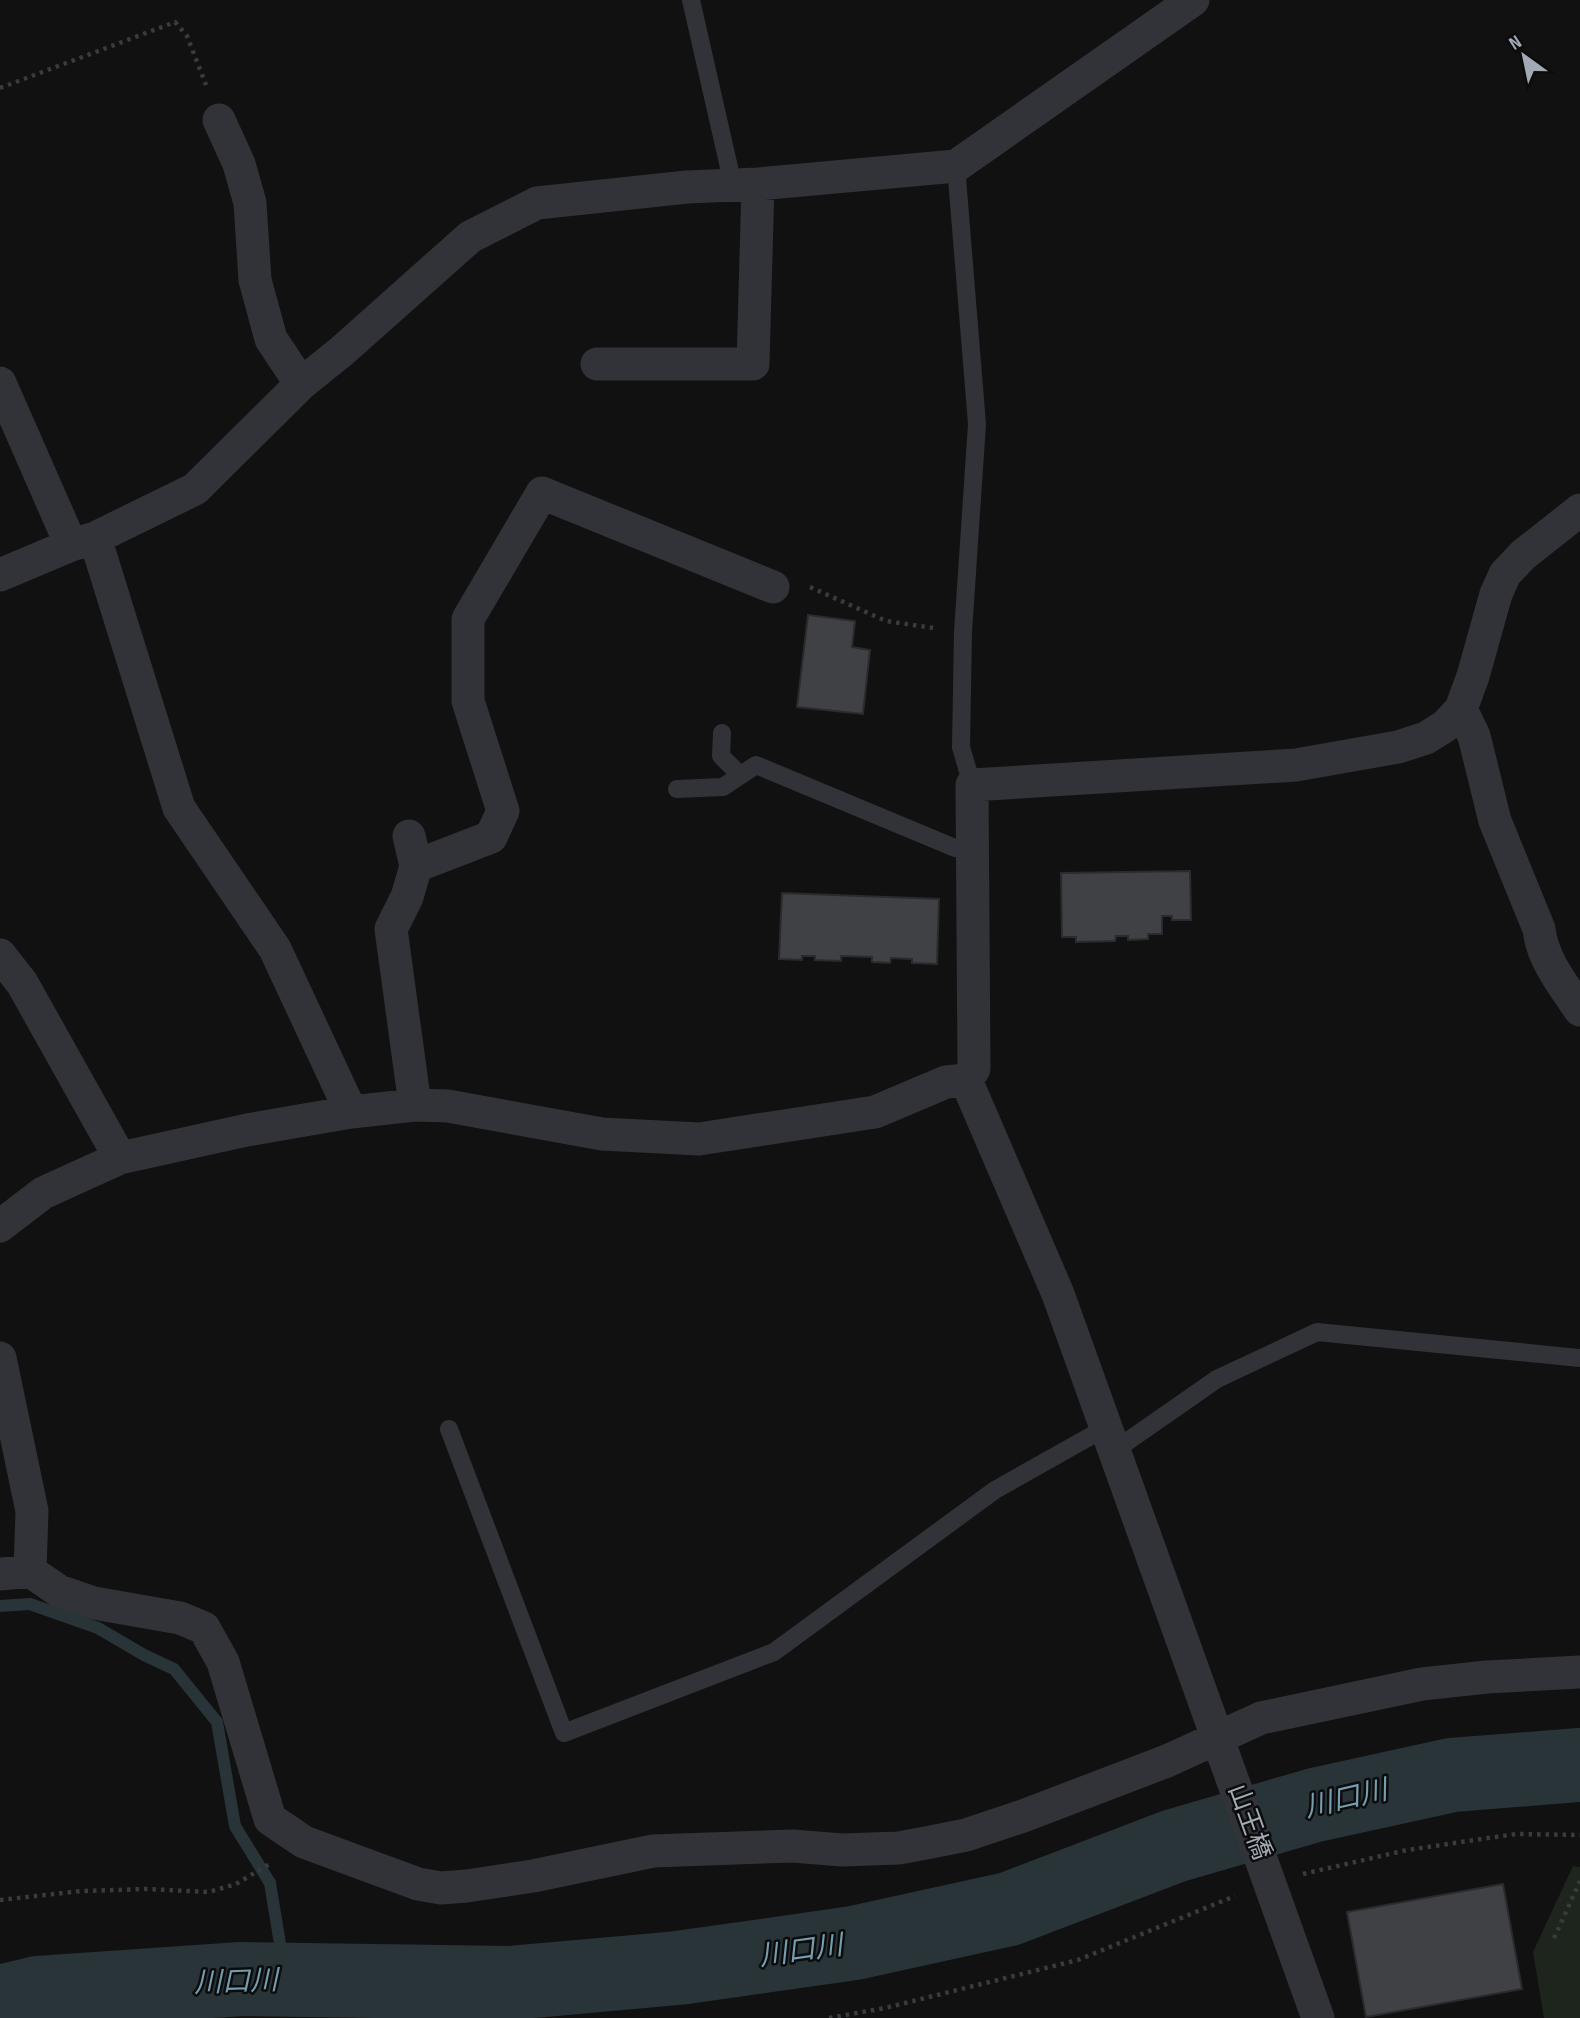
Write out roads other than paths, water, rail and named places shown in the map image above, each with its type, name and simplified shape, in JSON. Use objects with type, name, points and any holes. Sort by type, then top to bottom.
[{"type":"street","points":[[0,575],[83,541],[195,489],[301,384],[470,237],[537,203],[687,187],[746,185],[956,166],[1193,0]]},
{"type":"street","points":[[219,120],[239,164],[250,203],[255,280],[271,339],[301,384]]},
{"type":"street","points":[[597,364],[753,364],[746,185]]},
{"type":"street","points":[[0,383],[83,541],[179,808],[275,949],[351,1112]]},
{"type":"street","points":[[415,1105],[391,929],[407,898],[413,851],[491,837],[503,811],[468,701],[468,619],[542,493],[789,586]]},
{"type":"street","points":[[0,1226],[43,1193],[120,1158],[247,1130],[351,1112],[415,1105],[448,1106],[602,1134],[699,1139],[876,1112],[946,1082],[966,1080],[974,1069],[972,785],[1296,765],[1398,747],[1426,738],[1446,726],[1461,709],[1496,594],[1505,574],[1523,555],[1580,510]]},
{"type":"street","points":[[1461,709],[1474,736],[1495,821],[1539,929],[1541,944],[1580,1010]]},
{"type":"street","points":[[0,955],[22,983],[120,1158]]},
{"type":"street","name":"山王橋","points":[[966,1080],[1058,1294],[1318,2018]]},
{"type":"street","points":[[0,1358],[32,1511],[15,1573],[94,1603],[180,1618],[204,1628],[223,1662],[270,1819],[304,1842],[418,1884],[442,1888],[467,1886],[533,1876],[653,1851],[793,1846],[842,1850],[899,1848],[966,1835],[1167,1761],[1223,1750],[1261,1718],[1422,1684],[1580,1672]]},
{"type":"lane","points":[[691,0],[746,185]]},
{"type":"lane","points":[[956,166],[976,424],[963,632],[961,747],[972,785]]},
{"type":"lane","points":[[722,733],[721,756],[740,775]]},
{"type":"lane","points":[[677,789],[723,787],[757,765],[955,848],[973,847]]},
{"type":"lane","points":[[449,1429],[564,1733],[774,1652],[995,1490],[1111,1438],[1217,1379],[1317,1332],[1580,1358]]},
{"type":"waterway","points":[[0,1606],[30,1604],[98,1628],[174,1669],[217,1722],[235,1826],[270,1883],[286,1980]]},
{"type":"waterway","name":"川口川","points":[[0,2002],[38,1993],[242,1979],[511,1983],[678,1968],[854,1943],[1009,1909],[1174,1846],[1315,1805],[1452,1775],[1580,1765]]}]
